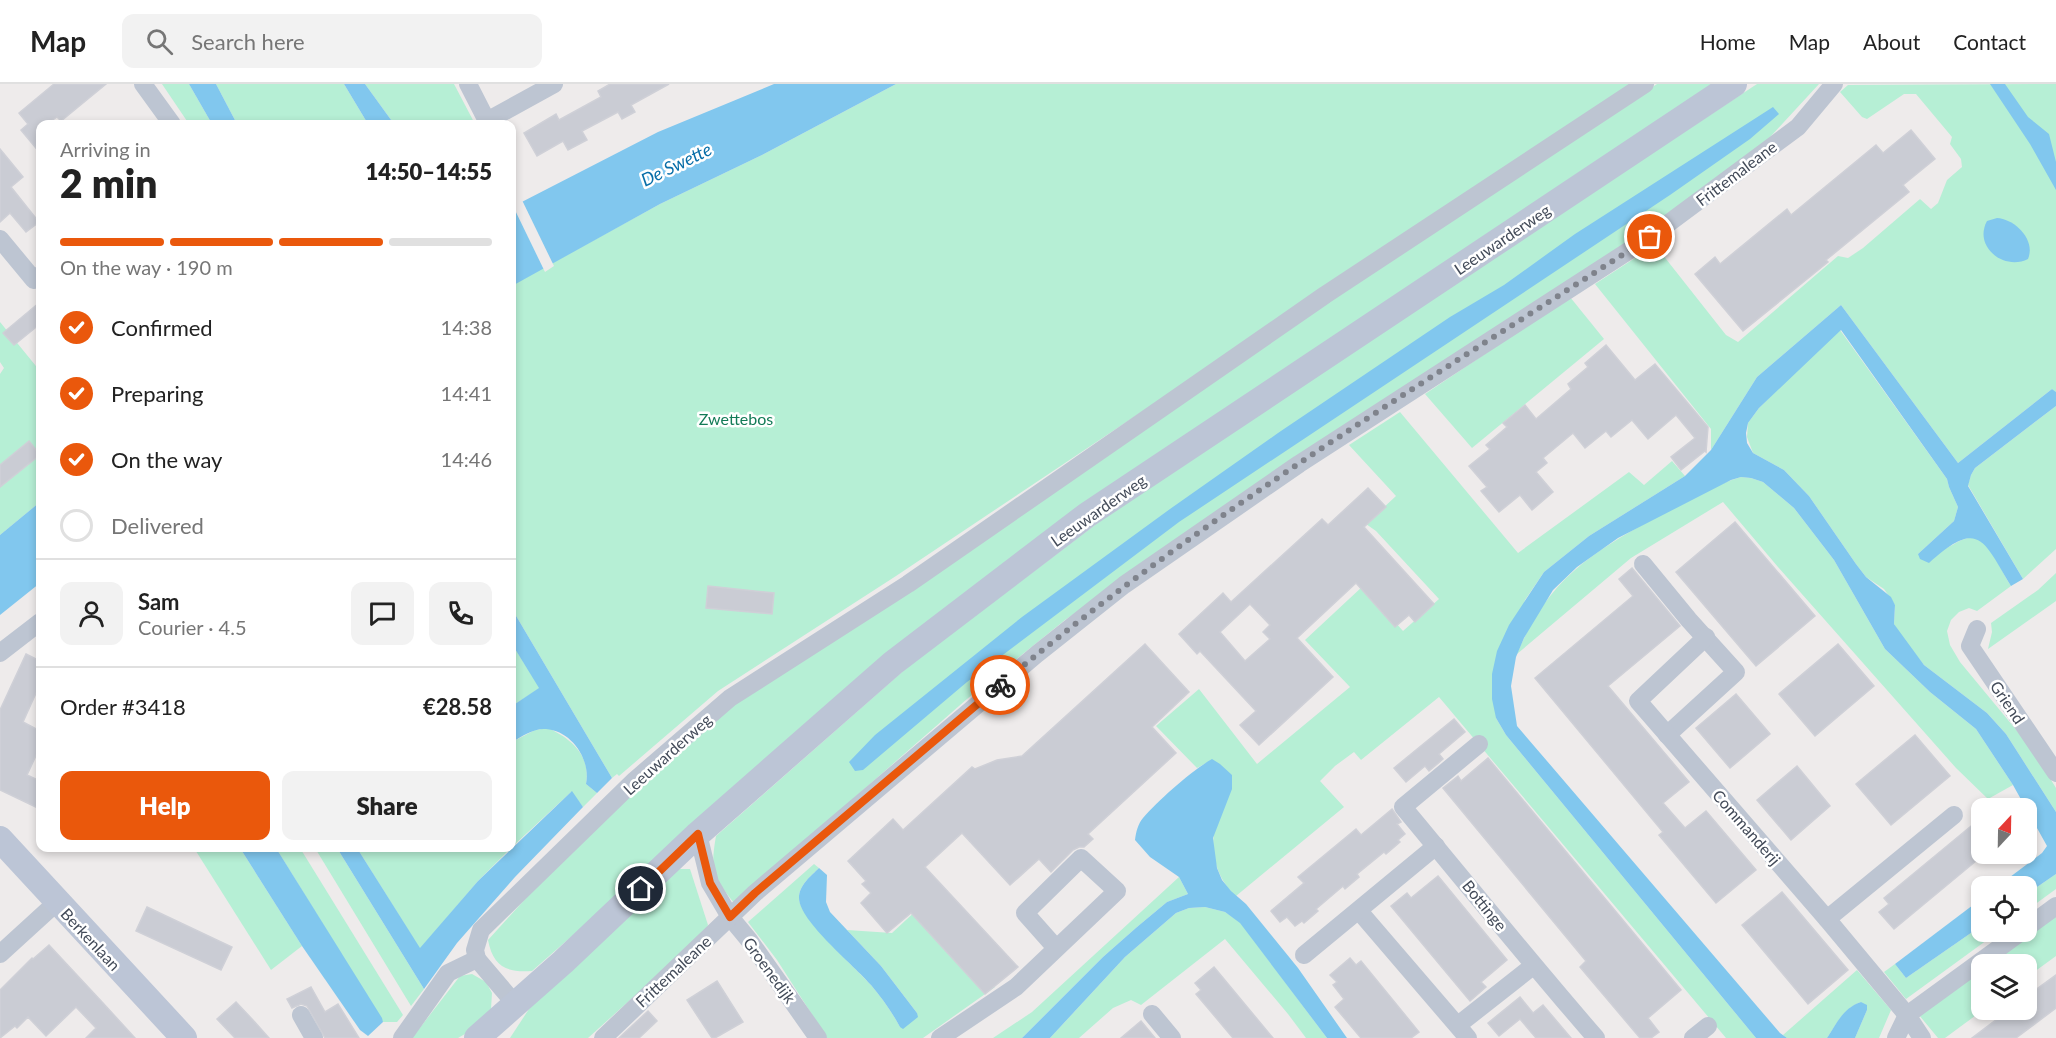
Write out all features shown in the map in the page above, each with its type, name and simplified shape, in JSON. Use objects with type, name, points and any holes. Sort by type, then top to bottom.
[{"type":"main road","name":"Leeuwarderweg","points":[[477,1038],[516,1005],[698,834],[893,663],[1088,515],[1734,84]]},
{"type":"main road","name":"Berkenlaan","points":[[0,839],[184,1038]]},
{"type":"street","points":[[143,84],[169,120]]},
{"type":"street","points":[[468,84],[486,120]]},
{"type":"street","points":[[491,120],[554,84]]},
{"type":"street","name":"Leeuwarderweg","points":[[477,959],[475,950],[481,930],[635,780],[730,698],[908,584],[1325,295],[1645,84]]},
{"type":"street","name":"Frittemaleane","points":[[603,1038],[755,893],[1037,654],[1124,585],[1299,464],[1650,237],[1798,127],[1834,84]]},
{"type":"street","points":[[0,239],[34,280],[36,278]]},
{"type":"street","points":[[1643,564],[1689,620],[1737,672],[1667,735]]},
{"type":"street","points":[[0,653],[36,625]]},
{"type":"street","name":"Griend","points":[[1977,629],[1970,646],[2056,773]]},
{"type":"street","name":"Commanderij","points":[[1706,637],[1638,700],[1827,919],[1907,1015],[1922,1038]]},
{"type":"street","name":"Bottinge","points":[[1479,744],[1403,807],[1533,966],[1596,1038]]},
{"type":"street","points":[[1827,919],[1954,815]]},
{"type":"street","name":"Groenedijk","points":[[698,834],[710,883],[730,917],[749,940],[818,1038]]},
{"type":"street","points":[[1304,955],[1436,846]]},
{"type":"street","points":[[940,1038],[1016,987],[1117,891],[1081,858],[1025,913],[1056,948]]},
{"type":"street","points":[[0,954],[57,902]]},
{"type":"street","points":[[2037,920],[2056,906]]},
{"type":"street","points":[[1359,910],[1463,1032],[1533,966]]},
{"type":"street","points":[[1896,1038],[1907,1015],[2007,942]]},
{"type":"street","points":[[402,1038],[448,974],[477,959],[516,1005]]},
{"type":"street","points":[[1152,1014],[1172,1038]]},
{"type":"street","points":[[302,1015],[314,1038]]},
{"type":"street","points":[[1693,1038],[1708,1026]]},
{"type":"green space","points":[[162,84],[189,84],[210,120],[186,120]]},
{"type":"green space","points":[[216,84],[344,84],[366,120],[235,120]]},
{"type":"green space","points":[[365,84],[454,84],[473,120],[391,120]]},
{"type":"green space","name":"Zwettebos","points":[[896,84],[1632,84],[896,576],[718,691],[619,776],[617,774],[612,778],[516,616],[516,283],[660,204],[762,155]]},
{"type":"green space","points":[[1657,84],[1716,84],[1085,504],[628,887],[532,971],[515,971],[497,962],[488,940],[567,853],[730,706],[1346,289]]},
{"type":"green space","points":[[1757,84],[1819,84],[1760,148],[1681,206],[1065,620],[967,699],[734,903],[721,886],[715,872],[713,857],[716,836],[910,665],[1099,522],[1376,335]]},
{"type":"green space","points":[[2056,84],[2056,392],[2052,389],[1958,463],[1841,305],[1757,377],[1711,450],[1711,429],[1595,284],[1655,245],[1726,335],[1738,342],[1838,256],[1848,258],[1863,248],[1920,199],[1931,209],[1938,203],[1947,180],[1962,167],[1961,159],[1950,144],[1952,137],[1916,94],[1904,94],[1867,119],[1862,117],[1840,92],[1848,85]]},
{"type":"green space","points":[[1570,297],[1604,339],[1472,448],[1425,394]]},
{"type":"green space","points":[[0,322],[36,366],[36,505],[0,535],[0,374],[4,368],[0,362]]},
{"type":"green space","points":[[1840,330],[1947,479],[1958,507],[1954,521],[1918,554],[1942,550],[1967,538],[1977,538],[1990,550],[2011,586],[1977,611],[1969,608],[1959,612],[1951,620],[1947,631],[1950,645],[1960,662],[2032,749],[2056,788],[2056,812],[2006,734],[1987,713],[1924,665],[1898,632],[1894,624],[1895,605],[1884,589],[1866,577],[1809,496],[1784,470],[1753,453],[1747,437],[1748,423],[1759,408]]},
{"type":"green space","points":[[2056,406],[2056,549],[2023,579],[1968,485],[1975,468]]},
{"type":"green space","points":[[1400,412],[1518,553],[1629,472],[1644,485],[1672,461],[1685,476],[1589,536],[1544,572],[1525,600],[1496,718],[1506,735],[1756,1038],[1726,1038],[1439,697],[1361,760],[1354,752],[1320,781],[1344,807],[1236,896],[1224,882],[1216,866],[1213,847],[1215,829],[1212,760],[1197,768],[1156,726],[1199,689],[1257,764],[1350,687],[1305,640],[1363,586],[1403,631],[1439,599],[1376,531],[1366,524],[1396,496],[1349,445]]},
{"type":"green space","points":[[1741,477],[1763,482],[1794,508],[1834,560],[1885,649],[1930,692],[1976,729],[2013,785],[1987,798],[1956,768],[1723,502],[1631,558],[1517,654],[1544,604],[1577,568],[1618,539],[1722,484]]},
{"type":"green space","points":[[2056,573],[2056,601],[1988,649],[1992,632],[1991,623],[2038,590]]},
{"type":"green space","points":[[516,650],[540,688],[516,703]]},
{"type":"green space","points":[[548,728],[572,743],[586,765],[586,784],[597,793],[583,807],[571,792],[516,843],[516,740],[535,730]]},
{"type":"green space","points":[[197,852],[243,852],[302,946],[271,970]]},
{"type":"green space","points":[[278,852],[302,852],[403,1015],[397,1022],[383,1022]]},
{"type":"green space","points":[[317,852],[339,852],[424,989],[411,1006]]},
{"type":"green space","points":[[359,852],[507,852],[478,881],[420,949]]},
{"type":"green space","points":[[814,864],[819,868],[801,889],[799,898],[801,907],[818,930],[875,990],[900,1027],[917,1013],[881,966],[847,930],[892,933],[921,906],[995,987],[923,1038],[827,1038],[777,960],[748,922]]},
{"type":"green space","points":[[678,869],[690,869],[708,925],[704,933],[588,1038],[510,1038],[529,1009]]},
{"type":"green space","points":[[2056,874],[2056,889],[2037,903],[2037,887]]},
{"type":"green space","points":[[1179,877],[1188,894],[1167,902],[1137,927],[1103,957],[1022,1038],[993,1038],[1032,1012]]},
{"type":"green space","points":[[1205,907],[1225,912],[1240,922],[1327,1038],[1306,1038],[1225,939],[1141,1005],[1131,1000],[1113,1008],[1079,1038],[1050,1038],[1125,957],[1176,913],[1189,908]]},
{"type":"green space","points":[[2056,914],[2056,956],[2037,970],[2037,954],[2001,954],[2017,942],[2037,942],[2037,928]]},
{"type":"green space","points":[[1971,933],[1971,942],[1984,942],[1906,999],[1884,972],[1895,964],[1906,978]]},
{"type":"green space","points":[[1857,970],[1891,1010],[1879,1038],[1855,1038],[1867,1010],[1861,1002],[1845,1012],[1827,1038],[1787,1038],[1783,1035]]},
{"type":"green space","points":[[472,974],[486,982],[492,993],[491,1009],[482,1024],[458,1038],[412,1038],[460,976]]},
{"type":"green space","points":[[1971,976],[1971,1019],[1945,1038],[1938,1038],[1919,1015]]},
{"type":"water","points":[[189,84],[216,84],[235,120],[210,120]]},
{"type":"water","points":[[344,84],[365,84],[391,120],[366,120]]},
{"type":"water","name":"De Swette","points":[[774,84],[896,84],[762,155],[660,204],[516,284],[516,205],[658,132]]},
{"type":"water","points":[[1990,84],[2005,84],[2028,117],[2049,134],[2056,162],[2056,190],[2030,144]]},
{"type":"water","points":[[1773,107],[1779,114],[1750,139],[1670,195],[1179,522],[967,682],[863,770],[855,771],[849,762],[875,735],[1022,617],[1170,509],[1450,317],[1504,285],[1575,234]]},
{"type":"water","points":[[1997,218],[2011,222],[2022,232],[2029,245],[2028,259],[2010,262],[2001,259],[1987,248],[1984,231],[1987,221]]},
{"type":"water","points":[[1841,305],[1958,463],[2052,389],[2056,392],[2056,406],[1975,468],[1968,486],[2023,579],[2011,586],[1986,547],[1978,540],[1970,538],[1959,541],[1929,563],[1920,559],[1918,554],[1954,521],[1958,507],[1947,479],[1841,330],[1759,408],[1748,423],[1746,433],[1747,443],[1753,453],[1784,470],[1809,496],[1866,577],[1891,597],[1895,605],[1894,624],[1924,665],[1987,713],[2006,734],[2056,812],[2056,874],[2037,887],[2037,876],[2011,876],[2027,864],[2037,864],[2037,857],[2047,846],[2037,828],[2037,798],[2020,798],[1976,729],[1930,692],[1885,649],[1834,560],[1794,508],[1763,482],[1741,477],[1731,480],[1618,538],[1577,567],[1553,590],[1524,638],[1516,657],[1511,686],[1517,726],[1780,1033],[1787,1038],[1756,1038],[1506,735],[1496,718],[1492,699],[1492,674],[1497,651],[1509,625],[1544,572],[1589,536],[1685,476],[1711,450],[1757,377]]},
{"type":"water","points":[[36,505],[36,586],[0,615],[0,535]]},
{"type":"water","points":[[516,616],[612,778],[597,793],[586,784],[586,766],[578,748],[564,735],[542,729],[516,740],[516,703],[539,688],[516,651]]},
{"type":"water","points":[[1212,759],[1232,775],[1232,789],[1213,838],[1217,868],[1222,880],[1246,904],[1298,968],[1347,1038],[1327,1038],[1240,923],[1225,912],[1205,907],[1189,908],[1176,913],[1125,957],[1050,1038],[1022,1038],[1103,957],[1137,927],[1167,902],[1188,894],[1179,877],[1150,857],[1135,837],[1143,818],[1185,778]]},
{"type":"water","points":[[572,791],[583,807],[515,877],[457,943],[424,989],[339,852],[360,852],[420,948],[478,881],[508,852],[516,852],[516,845]]},
{"type":"water","points":[[243,852],[278,852],[382,1018],[383,1022],[368,1036],[360,1030],[302,946]]},
{"type":"water","points":[[819,868],[827,875],[826,902],[830,912],[881,966],[917,1013],[918,1017],[903,1029],[871,985],[818,931],[801,908],[799,898],[801,889]]},
{"type":"water","points":[[1971,907],[1971,933],[1906,978],[1895,964]]},
{"type":"water","points":[[1861,1002],[1867,1005],[1867,1010],[1855,1038],[1827,1038],[1845,1012]]},
{"type":"pier","points":[[521,198],[554,266],[545,272],[516,212],[516,201]]},
{"type":"building","points":[[54,84],[106,84],[62,120],[57,117],[53,120],[36,120],[36,148],[21,130],[28,124],[19,113]]},
{"type":"building","points":[[610,84],[669,84],[631,105],[635,112],[622,119],[618,112],[582,131],[587,140],[568,150],[563,141],[537,156],[524,133],[556,114],[559,120],[601,97],[598,91]]},
{"type":"building","points":[[1911,130],[1935,159],[1903,185],[1909,192],[1743,331],[1695,274],[1715,257],[1720,264],[1787,209],[1791,215],[1876,145],[1883,153]]},
{"type":"building","points":[[0,149],[23,177],[11,187],[36,218],[36,224],[26,232],[10,213],[0,222]]},
{"type":"building","points":[[36,305],[36,327],[14,345],[3,333]]},
{"type":"building","points":[[1606,345],[1635,380],[1655,364],[1708,427],[1706,452],[1681,470],[1671,457],[1695,438],[1676,415],[1648,439],[1632,420],[1611,437],[1606,431],[1585,448],[1573,433],[1543,458],[1547,463],[1536,472],[1553,492],[1532,510],[1520,495],[1499,512],[1481,491],[1487,487],[1469,466],[1490,449],[1486,445],[1507,427],[1503,423],[1525,405],[1536,419],[1571,389],[1568,384],[1588,367],[1585,363]]},
{"type":"building","points":[[29,441],[36,450],[36,458],[0,487],[0,465]]},
{"type":"building","points":[[1368,488],[1386,507],[1364,527],[1434,604],[1415,622],[1409,615],[1395,627],[1356,583],[1297,638],[1333,677],[1259,745],[1240,725],[1256,711],[1200,651],[1197,654],[1179,634],[1223,593],[1231,602],[1322,519],[1328,525]],"holes":[[[1250,604],[1270,625],[1263,632],[1270,639],[1245,661],[1220,632]]]},
{"type":"building","points":[[1735,522],[1815,616],[1756,666],[1676,572]]},
{"type":"building","points":[[1632,568],[1680,626],[1608,686],[1689,782],[1663,803],[1685,828],[1706,811],[1756,870],[1716,903],[1659,835],[1663,832],[1535,678],[1633,596],[1619,579]]},
{"type":"building","points":[[708,586],[774,593],[772,614],[706,608]]},
{"type":"building","points":[[1145,644],[1189,692],[1152,727],[1176,753],[1088,834],[1093,839],[1084,847],[1073,850],[1051,872],[1039,859],[1010,885],[962,833],[925,867],[1018,967],[985,994],[911,913],[887,933],[861,903],[871,893],[862,884],[866,881],[848,861],[893,819],[903,830],[972,767],[975,769],[997,760],[1022,756]]},
{"type":"building","points":[[1838,644],[1874,686],[1815,736],[1779,694]]},
{"type":"building","points":[[26,654],[36,659],[36,693],[23,722],[36,729],[36,756],[27,775],[36,779],[36,807],[0,790],[0,710]]},
{"type":"building","points":[[1736,694],[1770,734],[1730,768],[1696,728]]},
{"type":"building","points":[[1454,719],[1465,732],[1439,754],[1443,759],[1429,771],[1425,766],[1406,782],[1394,768]]},
{"type":"building","points":[[1915,735],[1950,776],[1891,825],[1856,784]]},
{"type":"building","points":[[1488,758],[1681,990],[1648,1018],[1659,1032],[1651,1038],[1640,1038],[1580,967],[1586,961],[1443,788],[1458,776],[1461,781]]},
{"type":"building","points":[[1797,766],[1830,806],[1791,840],[1757,800]]},
{"type":"building","points":[[1392,809],[1401,822],[1397,824],[1405,834],[1398,840],[1400,842],[1357,874],[1359,877],[1345,889],[1343,886],[1316,909],[1318,911],[1304,923],[1302,921],[1295,926],[1287,917],[1280,922],[1271,911],[1304,883],[1298,877],[1356,829],[1361,835]]},
{"type":"building","points":[[1971,826],[1972,864],[1894,929],[1879,912],[1889,904],[1884,898]]},
{"type":"building","points":[[1438,876],[1507,960],[1481,982],[1486,987],[1470,1001],[1391,906],[1407,893],[1411,898]]},
{"type":"building","points":[[1782,892],[1848,970],[1808,1004],[1742,925]]},
{"type":"building","points":[[147,907],[232,947],[221,970],[136,931]]},
{"type":"building","points":[[49,945],[135,1038],[86,1038],[96,1028],[76,1007],[46,1036],[28,1017],[17,1028],[15,1026],[0,1038],[0,990],[32,958]]},
{"type":"building","points":[[1350,958],[1356,965],[1361,961],[1419,1032],[1411,1038],[1361,1038],[1335,1007],[1344,999],[1333,985],[1337,982],[1330,975]]},
{"type":"building","points":[[1214,967],[1273,1038],[1233,1038],[1196,994],[1201,990],[1195,983]]},
{"type":"building","points":[[2056,975],[2056,1008],[2016,1038],[1972,1038],[1996,1020],[2037,1020],[2037,989]]},
{"type":"building","points":[[717,981],[743,1022],[712,1038],[687,1000]]},
{"type":"building","points":[[311,987],[325,1012],[338,1004],[359,1038],[325,1038],[307,1006],[301,1004],[292,1008],[287,999]]},
{"type":"building","points":[[1520,997],[1533,1013],[1543,1005],[1571,1038],[1536,1038],[1520,1019],[1499,1036],[1488,1023]]},
{"type":"building","points":[[236,1002],[269,1038],[235,1038],[217,1019]]},
{"type":"building","points":[[648,1011],[657,1021],[639,1038],[619,1038]]},
{"type":"building","points":[[1141,1021],[1155,1038],[1121,1038]]},
{"type":"way so far","points":[[1000,685],[1124,585],[1188,540],[1315,453],[1650,237]]},
{"type":"route","points":[[641,889],[698,834],[710,883],[730,917],[755,893],[1000,685]]}]
